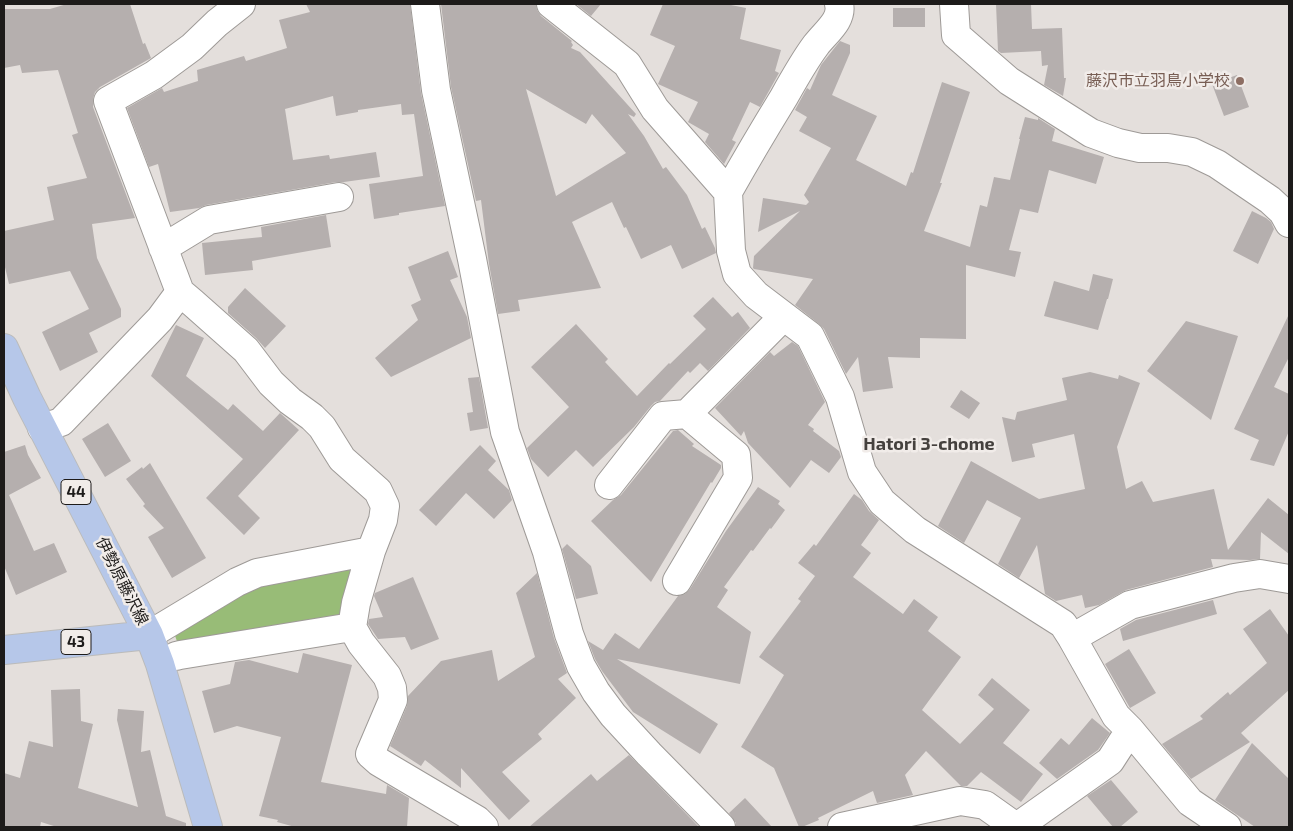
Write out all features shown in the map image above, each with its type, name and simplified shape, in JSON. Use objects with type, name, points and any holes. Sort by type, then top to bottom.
[{"type":"main road","name":"伊勢原藤沢線","points":[[4,348],[42,428],[149,635],[208,827]]},
{"type":"main road","name":"43","points":[[4,650],[149,635]]},
{"type":"street","points":[[241,4],[217,23],[192,47],[154,75],[108,101],[180,292],[246,350],[271,383],[312,417],[322,428],[342,459],[378,491],[385,506],[383,520],[371,551],[356,603],[352,628],[361,643],[387,676],[392,688],[393,700],[370,754],[379,762],[477,820],[484,827]]},
{"type":"street","points":[[425,4],[436,90],[472,259],[505,432],[546,552],[569,634],[581,666],[596,692],[613,714],[720,827]]},
{"type":"street","points":[[550,4],[627,64],[655,109],[728,192]]},
{"type":"street","points":[[840,4],[841,10],[838,20],[810,53],[728,192],[731,251],[737,274],[756,295],[810,336],[840,397],[862,472],[882,502],[916,530],[1063,624],[1116,716],[1190,802],[1228,827]]},
{"type":"street","points":[[954,4],[956,35],[1009,80],[1091,134],[1140,148],[1168,148],[1192,152],[1217,164],[1270,200],[1284,212],[1289,222]]},
{"type":"street","points":[[163,248],[209,220],[339,198]]},
{"type":"street","points":[[42,428],[61,422],[160,319],[180,292]]},
{"type":"street","points":[[609,485],[663,416],[687,414],[783,316]]},
{"type":"street","points":[[677,581],[738,478],[736,455],[687,414]]},
{"type":"street","points":[[149,635],[237,582],[257,573],[371,551]]},
{"type":"street","points":[[1072,638],[1130,605],[1260,574],[1289,579]]},
{"type":"street","points":[[176,656],[352,628]]},
{"type":"street","points":[[842,827],[960,801],[985,805],[1017,827],[1110,761],[1130,730]]},
{"type":"green space","points":[[357,563],[340,624],[179,647],[173,630],[242,589]]},
{"type":"building","points":[[67,4],[130,4],[143,44],[145,43],[151,58],[100,87],[95,92],[93,107],[135,218],[92,224],[97,258],[121,309],[121,317],[89,333],[98,352],[60,371],[42,332],[89,309],[70,271],[9,284],[4,263],[4,231],[54,220],[47,187],[87,178],[72,135],[78,133],[58,70],[22,73],[20,65],[4,68],[4,9],[50,9]]},
{"type":"building","points":[[306,4],[410,4],[421,93],[445,206],[374,219],[369,184],[423,176],[414,114],[402,115],[401,104],[358,110],[358,112],[336,116],[333,96],[285,109],[293,160],[329,155],[330,159],[376,152],[380,177],[336,182],[170,212],[158,164],[149,167],[127,108],[162,88],[164,92],[198,81],[197,70],[244,56],[246,61],[287,48],[279,20],[310,12]]},
{"type":"building","points":[[441,4],[536,4],[541,16],[572,41],[573,45],[571,48],[580,52],[636,114],[634,117],[628,114],[644,136],[663,169],[666,167],[687,195],[702,229],[705,227],[716,253],[682,269],[671,245],[641,259],[612,202],[572,222],[601,288],[518,300],[520,311],[498,314],[489,264],[481,200],[476,201],[451,87]],"holes":[[[526,89],[586,124],[592,114],[626,153],[556,196]]]},
{"type":"building","points":[[576,4],[601,4],[591,16]]},
{"type":"building","points":[[663,4],[726,4],[746,8],[740,39],[781,50],[775,71],[779,73],[760,107],[750,102],[732,140],[736,142],[724,164],[705,142],[709,134],[688,122],[698,102],[658,84],[675,46],[650,35]]},
{"type":"building","points":[[996,4],[1031,4],[1032,29],[1062,28],[1064,78],[1066,78],[1063,96],[1044,85],[1048,65],[1042,66],[1041,51],[1001,53],[998,51]]},
{"type":"building","points":[[893,8],[925,8],[925,27],[893,27]]},
{"type":"building","points":[[840,41],[850,45],[850,53],[832,95],[877,116],[856,160],[906,186],[911,172],[913,173],[942,82],[970,92],[940,183],[942,183],[924,231],[970,247],[980,205],[987,207],[994,177],[1010,180],[1025,117],[1038,120],[1038,118],[1055,129],[1052,141],[1104,157],[1096,184],[1049,170],[1038,213],[1020,209],[1009,250],[1021,252],[1015,277],[966,265],[966,339],[920,338],[920,358],[888,357],[893,388],[863,392],[858,357],[846,374],[824,329],[795,305],[813,279],[753,268],[754,256],[800,211],[758,232],[763,198],[806,205],[809,202],[804,195],[831,148],[799,131],[807,117],[795,110],[807,88],[810,90],[821,65]]},
{"type":"building","points":[[1237,75],[1249,107],[1224,116],[1212,84]]},
{"type":"building","points":[[1252,211],[1271,222],[1274,229],[1258,264],[1233,251]]},
{"type":"building","points":[[326,215],[331,247],[252,261],[253,270],[205,275],[202,243],[262,237],[261,227]]},
{"type":"building","points":[[448,251],[458,277],[450,280],[467,317],[471,338],[391,377],[375,358],[418,320],[411,305],[421,300],[408,267]]},
{"type":"building","points":[[1093,274],[1113,279],[1098,330],[1044,316],[1054,281],[1089,291]]},
{"type":"building","points":[[245,288],[286,326],[265,348],[228,313],[228,307]]},
{"type":"building","points":[[713,297],[732,317],[738,312],[750,328],[708,371],[700,363],[690,373],[688,371],[660,401],[655,402],[651,406],[634,427],[593,467],[576,450],[548,477],[531,459],[527,448],[569,407],[531,367],[576,324],[608,359],[605,362],[637,396],[706,329],[693,316]]},
{"type":"building","points":[[1289,314],[1289,357],[1274,387],[1289,394],[1289,431],[1274,466],[1250,460],[1259,440],[1234,429]]},
{"type":"building","points":[[1186,321],[1238,336],[1211,420],[1147,371]]},
{"type":"building","points":[[176,325],[204,338],[186,376],[228,410],[233,404],[263,431],[280,413],[299,430],[238,496],[260,518],[244,535],[206,498],[243,459],[151,376]]},
{"type":"building","points":[[792,342],[798,346],[825,402],[808,425],[839,451],[841,457],[829,473],[811,460],[790,488],[748,443],[744,431],[741,436],[715,408],[770,352],[774,356]]},
{"type":"building","points":[[1090,372],[1118,379],[1119,375],[1140,383],[1117,447],[1126,489],[1142,481],[1153,502],[1214,489],[1228,550],[1268,498],[1289,515],[1289,554],[1261,532],[1260,559],[1211,559],[1213,567],[1126,590],[1099,605],[1085,608],[1082,595],[1056,601],[1045,594],[1037,545],[1019,578],[998,564],[1021,518],[987,500],[964,543],[938,526],[971,461],[1039,499],[1085,489],[1074,434],[1032,444],[1035,457],[1012,462],[1002,417],[1015,420],[1017,412],[1067,400],[1062,378]]},
{"type":"building","points":[[479,377],[488,428],[470,431],[467,413],[473,412],[468,378]]},
{"type":"building","points":[[961,390],[980,403],[969,419],[950,407]]},
{"type":"building","points":[[108,423],[131,461],[105,477],[82,439]]},
{"type":"building","points":[[678,430],[694,444],[692,446],[721,465],[721,468],[651,582],[591,521],[621,495],[673,431]]},
{"type":"building","points":[[25,445],[28,455],[41,478],[9,495],[34,551],[54,543],[67,572],[16,595],[4,566],[4,452]]},
{"type":"building","points":[[480,445],[496,461],[488,470],[509,490],[512,500],[494,519],[466,493],[436,526],[419,510]]},
{"type":"building","points":[[150,463],[206,558],[172,578],[148,537],[164,528],[143,506],[145,504],[126,479]]},
{"type":"building","points":[[758,487],[780,501],[778,504],[785,510],[753,551],[751,550],[724,587],[728,590],[717,607],[751,632],[740,684],[617,659],[718,724],[700,754],[633,712],[602,671],[588,641],[603,650],[615,633],[639,649],[678,596],[685,594],[690,589],[726,531]]},
{"type":"building","points":[[854,494],[862,500],[869,511],[879,520],[861,545],[871,553],[853,577],[903,614],[914,599],[938,617],[928,631],[961,657],[922,710],[960,744],[994,709],[978,695],[992,678],[1030,710],[1003,743],[1043,774],[1021,802],[981,772],[967,786],[961,786],[926,751],[905,775],[913,795],[877,803],[873,791],[818,818],[819,820],[799,827],[774,768],[741,747],[784,675],[759,657],[801,601],[798,599],[815,576],[798,563],[814,544],[816,546]]},
{"type":"building","points":[[567,544],[591,566],[598,594],[576,599],[562,549]]},
{"type":"building","points":[[537,573],[554,638],[567,673],[558,679],[576,698],[538,734],[542,739],[502,772],[530,801],[509,820],[461,768],[461,788],[425,760],[421,766],[390,746],[407,706],[408,696],[441,661],[492,650],[498,681],[535,657],[516,593]]},
{"type":"building","points":[[413,577],[439,639],[411,650],[405,637],[378,639],[368,624],[369,619],[383,617],[374,596],[375,593]]},
{"type":"building","points":[[1213,600],[1217,614],[1123,641],[1120,629],[1136,620]]},
{"type":"building","points":[[1270,609],[1289,636],[1289,690],[1241,733],[1250,742],[1191,779],[1162,744],[1203,719],[1200,716],[1228,692],[1230,695],[1267,663],[1243,629]]},
{"type":"building","points":[[1129,649],[1156,693],[1130,708],[1105,664]]},
{"type":"building","points":[[303,653],[352,665],[321,782],[386,794],[387,785],[409,798],[407,827],[295,827],[277,822],[278,820],[259,816],[281,737],[237,726],[214,733],[202,691],[230,684],[235,662],[249,660],[298,673]]},
{"type":"building","points":[[80,689],[81,721],[93,724],[78,788],[138,807],[117,720],[118,709],[144,711],[141,752],[150,750],[166,816],[186,823],[186,827],[57,827],[41,822],[40,827],[4,827],[4,773],[20,778],[29,741],[53,747],[51,690]]},
{"type":"building","points":[[1092,718],[1110,733],[1098,750],[1057,779],[1039,763],[1061,738],[1069,745]]},
{"type":"building","points":[[1252,743],[1289,779],[1289,827],[1255,827],[1215,800]]},
{"type":"building","points":[[629,755],[699,827],[529,827],[591,774],[597,781]]},
{"type":"building","points":[[1111,780],[1138,812],[1120,827],[1113,827],[1087,796]]},
{"type":"building","points":[[745,798],[772,827],[736,827],[736,823],[729,813]]},
{"type":"place","name":"藤沢市立羽鳥小学校","points":[[1240,81]]},
{"type":"district","name":"Hatori 3-chome","points":[[929,444]]}]
